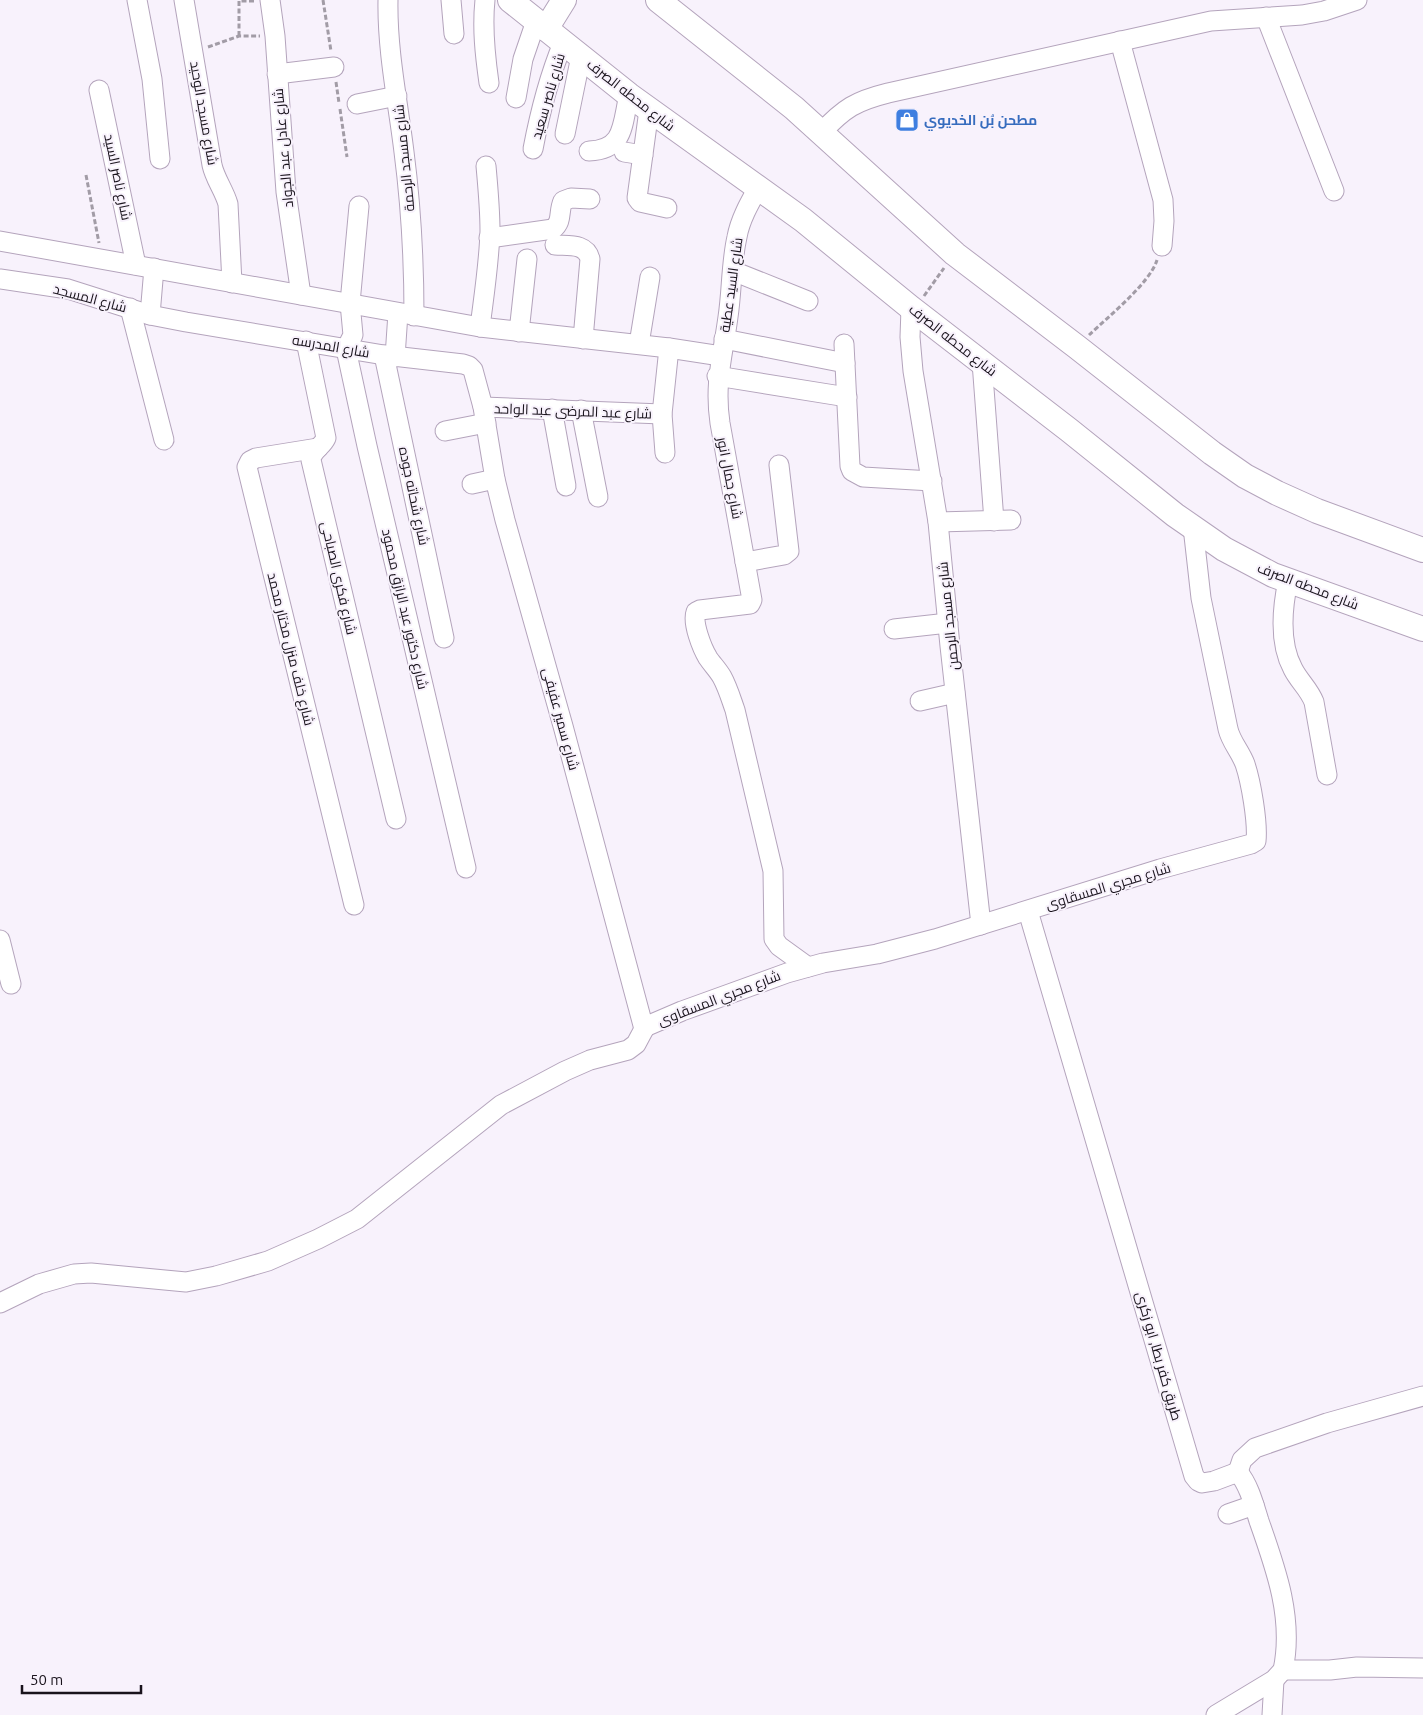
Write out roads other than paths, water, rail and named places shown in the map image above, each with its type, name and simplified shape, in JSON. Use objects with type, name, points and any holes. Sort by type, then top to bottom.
[{"type":"street","points":[[137,0],[152,79],[160,159]]},
{"type":"street","name":"شارع مسجد الوحيد","points":[[184,0],[214,175],[225,194],[228,204],[232,283]]},
{"type":"street","name":"شارع عادل عبد الجواد","points":[[270,0],[286,192],[301,295]]},
{"type":"street","name":"شارع مسجد الرحمة","points":[[388,0],[389,35],[408,177],[413,253],[406,314],[389,356]]},
{"type":"street","points":[[451,0],[454,34]]},
{"type":"street","points":[[485,0],[484,49],[489,83]]},
{"type":"street","name":"شارع محطه الصرف","points":[[510,0],[558,26],[629,96],[803,220],[916,304],[982,362],[1192,527],[1248,563],[1288,581],[1423,630]]},
{"type":"street","points":[[658,0],[774,91],[955,254],[1212,453],[1245,476],[1277,494],[1317,511],[1423,550]]},
{"type":"street","points":[[821,132],[842,111],[853,104],[875,96],[1211,20],[1302,15],[1324,11],[1358,0]]},
{"type":"street","points":[[1266,17],[1334,191]]},
{"type":"street","points":[[516,98],[522,59],[558,26]]},
{"type":"street","points":[[558,26],[565,134]]},
{"type":"street","name":"شارع ناصر سعيد","points":[[533,148],[548,83],[558,26]]},
{"type":"street","points":[[1120,41],[1163,200],[1162,246]]},
{"type":"street","points":[[277,74],[334,67]]},
{"type":"street","name":"شارع ناصر السيد","points":[[99,90],[145,266],[150,315]]},
{"type":"street","points":[[357,104],[397,96]]},
{"type":"street","points":[[589,150],[606,149],[619,138],[629,96]]},
{"type":"street","points":[[649,110],[637,195],[640,202],[667,208]]},
{"type":"street","points":[[624,152],[643,155]]},
{"type":"street","points":[[480,327],[490,238],[486,166]]},
{"type":"street","name":"شارع السيد عطية","points":[[723,348],[737,237],[742,220],[758,188]]},
{"type":"street","points":[[490,238],[553,229],[561,219],[562,204],[566,198],[590,199]]},
{"type":"street","points":[[346,349],[353,335],[350,303],[359,206]]},
{"type":"street","points":[[0,241],[480,327],[669,348],[723,348],[845,363]]},
{"type":"street","points":[[555,245],[581,247],[589,254],[583,339]]},
{"type":"street","points":[[519,332],[527,259]]},
{"type":"street","points":[[733,271],[808,301]]},
{"type":"street","points":[[639,344],[650,277]]},
{"type":"street","name":"شارع المسجد","points":[[0,279],[68,289],[150,315]]},
{"type":"street","name":"شارع مسجد الرحمن","points":[[916,304],[910,337],[913,371],[938,522],[981,925]]},
{"type":"street","points":[[130,308],[164,440]]},
{"type":"street","name":"شارع المدرسه","points":[[150,315],[389,356],[463,364],[469,366],[475,376],[484,415]]},
{"type":"street","name":"شارع فكرى الصباحى","points":[[306,341],[326,438],[324,443],[314,452],[311,460],[396,819]]},
{"type":"street","points":[[844,344],[850,466],[852,472],[863,477],[932,481]]},
{"type":"street","points":[[665,453],[662,414],[669,348]]},
{"type":"street","name":"شارع جمال انور","points":[[723,348],[718,376],[718,409],[752,600],[750,604],[700,610],[696,612],[694,617],[700,641],[729,689],[735,710],[773,871],[774,939],[779,946],[808,967]]},
{"type":"street","name":"شارع دكتور عبد الرازق محمود","points":[[346,349],[466,868]]},
{"type":"street","name":"شارع شحاته جوده","points":[[389,356],[444,638]]},
{"type":"street","points":[[938,522],[1002,521],[982,362]]},
{"type":"street","points":[[718,376],[847,398]]},
{"type":"street","points":[[552,409],[566,486]]},
{"type":"street","name":"شارع عبد المرضى عبد الواحد","points":[[445,431],[484,415],[552,409],[662,414]]},
{"type":"street","points":[[581,410],[598,497]]},
{"type":"street","name":"شارع سمير عفيفى","points":[[484,415],[495,479],[505,520],[563,726],[644,1029]]},
{"type":"street","name":"شارع خلف منزل مختار محمد","points":[[318,448],[256,458],[250,461],[247,467],[354,905]]},
{"type":"street","points":[[745,562],[784,555],[789,550],[780,465]]},
{"type":"street","points":[[472,484],[495,479]]},
{"type":"street","name":"شارع مجري المسقاوى","points":[[0,1303],[39,1284],[74,1274],[91,1273],[186,1282],[216,1276],[268,1261],[318,1240],[357,1220],[501,1105],[590,1060],[628,1050],[636,1044],[644,1029],[682,1011],[763,980],[808,967],[878,954],[1028,911],[1160,869],[1252,844],[1256,840],[1256,826],[1244,762],[1231,739],[1228,729],[1201,598],[1192,527]]},
{"type":"street","points":[[1288,581],[1284,599],[1283,624],[1285,640],[1293,669],[1314,702],[1327,775]]},
{"type":"street","points":[[894,629],[948,623]]},
{"type":"street","points":[[920,701],[955,693]]},
{"type":"street","name":"طريق كفر بطا, ابو زكرى","points":[[1028,911],[1194,1476],[1198,1481],[1207,1483],[1238,1472]]},
{"type":"street","points":[[0,940],[11,984]]},
{"type":"street","points":[[1272,1715],[1287,1634],[1283,1600],[1276,1569],[1254,1505],[1238,1472],[1242,1460],[1255,1448],[1328,1423],[1423,1396]]},
{"type":"street","points":[[1228,1514],[1254,1505]]},
{"type":"street","points":[[1216,1715],[1278,1675],[1357,1668],[1423,1668]]},
{"type":"place","name":"مطحن بُن الخديوي","points":[[907,120]]}]
